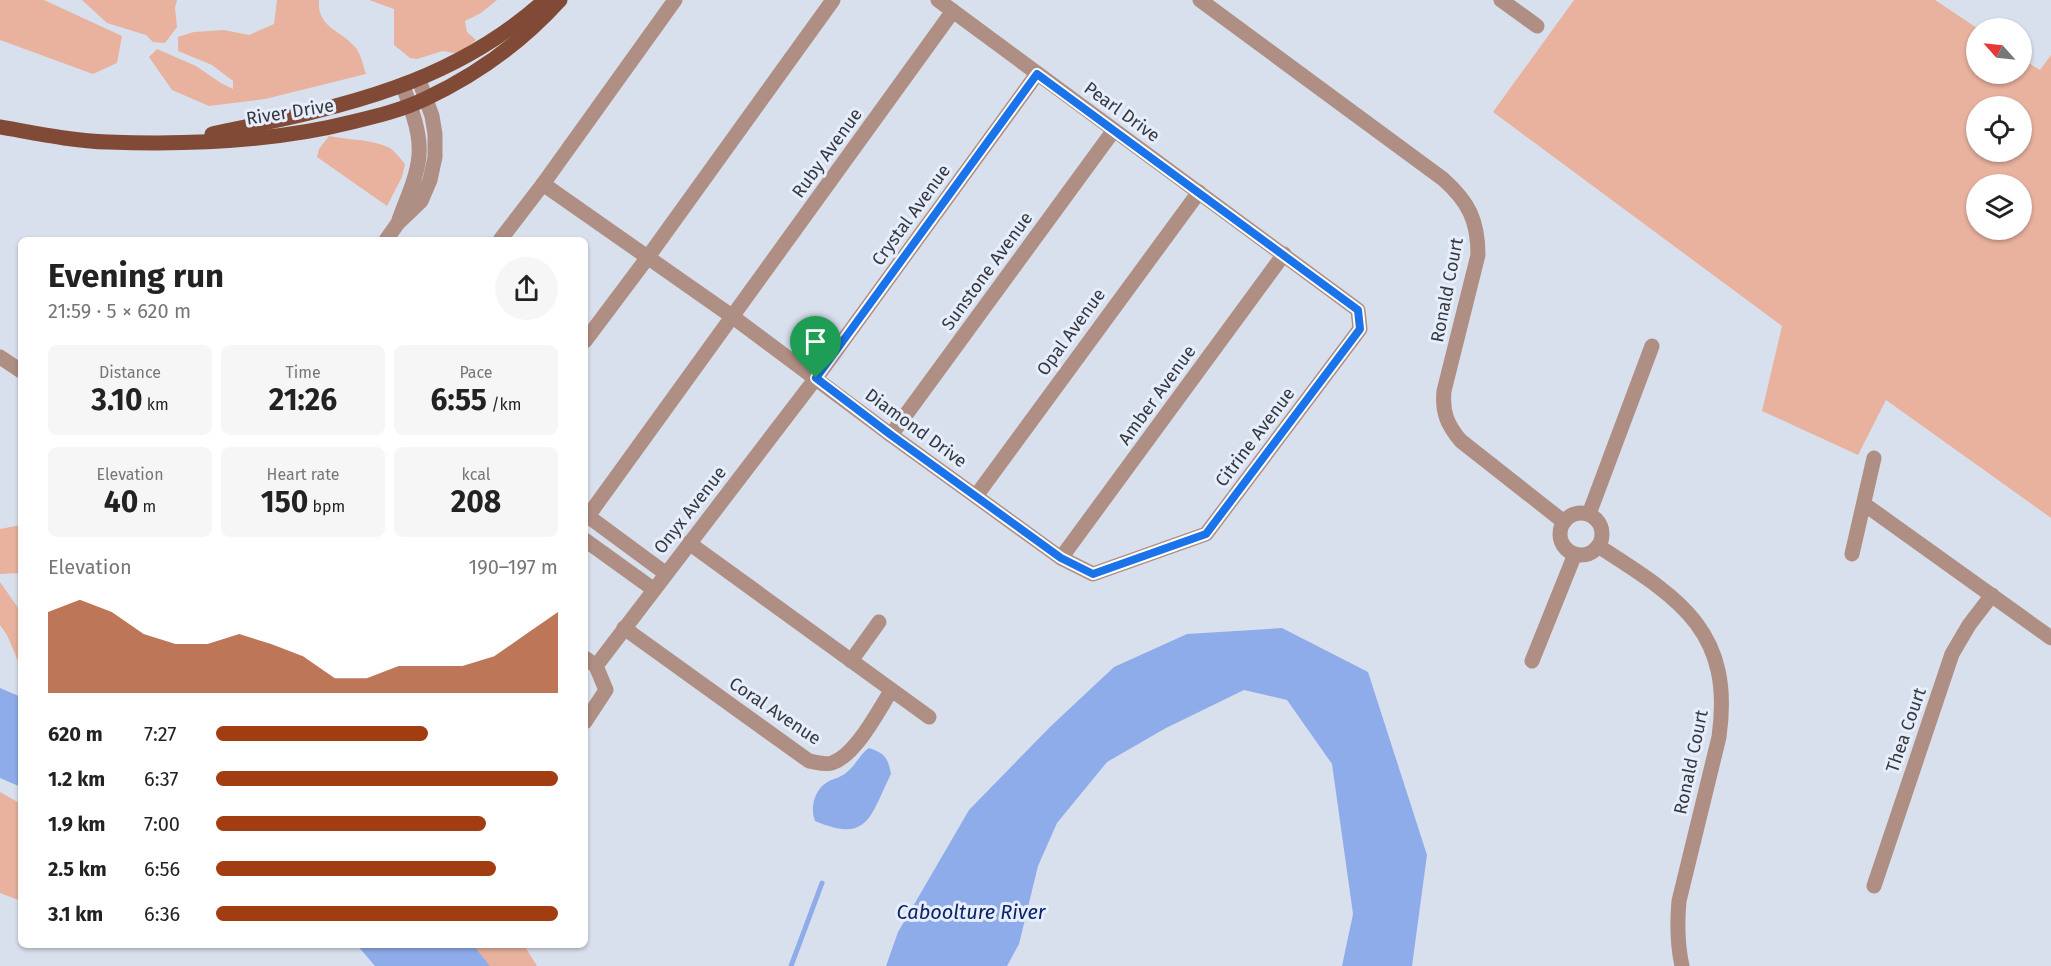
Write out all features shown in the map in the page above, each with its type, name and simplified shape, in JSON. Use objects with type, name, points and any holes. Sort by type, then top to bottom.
[{"type":"main road","name":"River Drive","points":[[174,142],[318,110],[419,80],[450,66],[490,43],[513,28],[545,0]]},
{"type":"main road","name":"River Drive","points":[[0,127],[106,142],[174,142],[287,136],[342,125],[426,99],[500,54],[560,0]]},
{"type":"street","points":[[502,237],[675,0]]},
{"type":"street","points":[[588,337],[833,0]]},
{"type":"street","name":"Pearl Drive","points":[[938,0],[1284,254]]},
{"type":"street","name":"Ronald Court","points":[[1200,0],[1459,193],[1471,213],[1478,233],[1478,255],[1444,391],[1445,417],[1461,441],[1564,522]]},
{"type":"street","points":[[1500,0],[1537,26]]},
{"type":"street","name":"Ruby Avenue","points":[[588,512],[733,317],[953,11]]},
{"type":"street","name":"Crystal Avenue","points":[[816,378],[1037,74]]},
{"type":"street","points":[[388,237],[398,223],[421,201],[430,180],[435,157],[435,134],[419,80]]},
{"type":"street","points":[[398,223],[415,176],[419,156],[418,136],[403,86]]},
{"type":"street","name":"Sunstone Avenue","points":[[891,435],[1114,130]]},
{"type":"street","name":"Diamond Drive","points":[[543,184],[733,317],[1061,558]]},
{"type":"street","name":"Opal Avenue","points":[[976,496],[1198,192]]},
{"type":"street","name":"Amber Avenue","points":[[1061,558],[1284,254]]},
{"type":"street","name":"Citrine Avenue","points":[[1061,558],[1093,574],[1206,534],[1360,329],[1358,310],[1284,254]]},
{"type":"street","points":[[1589,514],[1652,346]]},
{"type":"street","points":[[0,357],[18,369]]},
{"type":"street","name":"Onyx Avenue","points":[[590,662],[624,628],[816,378]]},
{"type":"street","points":[[1852,554],[1874,458]]},
{"type":"street","points":[[1864,504],[2051,638]]},
{"type":"street","points":[[1575,514],[1589,514],[1602,528],[1602,538],[1598,546],[1585,554],[1575,554],[1570,551],[1563,543],[1561,532],[1564,522],[1575,514]]},
{"type":"street","points":[[588,516],[666,573]]},
{"type":"street","points":[[588,542],[653,589]]},
{"type":"street","points":[[689,543],[929,717]]},
{"type":"street","name":"Ronald Court","points":[[1598,546],[1641,573],[1685,609],[1706,636],[1716,658],[1721,679],[1722,713],[1719,737],[1679,900],[1676,925],[1682,966]]},
{"type":"street","points":[[1532,661],[1575,554]]},
{"type":"street","name":"Thea Court","points":[[1874,886],[1952,654],[1969,625],[1992,595]]},
{"type":"street","points":[[851,661],[879,622]]},
{"type":"street","name":"Coral Avenue","points":[[624,628],[809,761],[831,763],[844,755],[857,742],[891,691]]},
{"type":"street","points":[[588,717],[606,690],[590,662]]},
{"type":"shaded area","points":[[0,0],[44,0],[122,36],[117,63],[93,74],[0,40]]},
{"type":"shaded area","points":[[82,0],[177,0],[175,8],[177,27],[165,43],[153,42],[146,35],[107,23]]},
{"type":"shaded area","points":[[277,0],[319,0],[322,17],[331,28],[357,50],[366,74],[265,99],[209,106],[172,90],[149,57],[157,49],[196,66],[233,89],[233,81],[212,65],[178,51],[178,37],[194,32],[224,30],[249,35],[274,24]]},
{"type":"shaded area","points":[[369,0],[497,0],[481,13],[465,21],[467,32],[476,40],[459,54],[443,51],[417,59],[410,58],[394,45],[394,9]]},
{"type":"shaded area","points":[[1574,0],[1935,0],[1966,21],[1966,84],[2032,84],[2032,65],[2040,70],[2051,55],[2051,518],[1886,400],[1858,455],[1762,411],[1782,326],[1493,112]]},
{"type":"shaded area","points":[[329,136],[381,144],[390,148],[401,159],[405,164],[402,177],[387,206],[317,157],[319,149]]},
{"type":"shaded area","points":[[18,526],[18,573],[0,574],[0,529]]},
{"type":"shaded area","points":[[0,582],[18,608],[18,661],[0,625]]},
{"type":"shaded area","points":[[0,792],[18,802],[18,900],[0,893]]},
{"type":"shaded area","points":[[474,948],[526,948],[537,966],[484,966]]},
{"type":"water","name":"Caboolture River","points":[[1282,628],[1368,672],[1427,855],[1412,966],[1342,966],[1353,914],[1332,764],[1287,700],[1244,690],[1166,728],[1107,762],[1057,823],[1038,866],[1019,944],[1007,966],[886,966],[898,932],[969,810],[1050,727],[1114,667],[1187,634]]},
{"type":"water","points":[[0,688],[18,696],[18,786],[0,778]]},
{"type":"water","points":[[869,748],[885,757],[891,774],[872,813],[865,822],[847,829],[815,821],[813,805],[819,790],[826,783],[845,774]]},
{"type":"water","points":[[360,948],[475,948],[490,966],[375,966]]},
{"type":"waterway","points":[[791,966],[822,883]]},
{"type":"route","points":[[1037,74],[1358,310],[1360,329],[1206,534],[1093,574],[1061,558],[816,378],[1037,74]]}]
